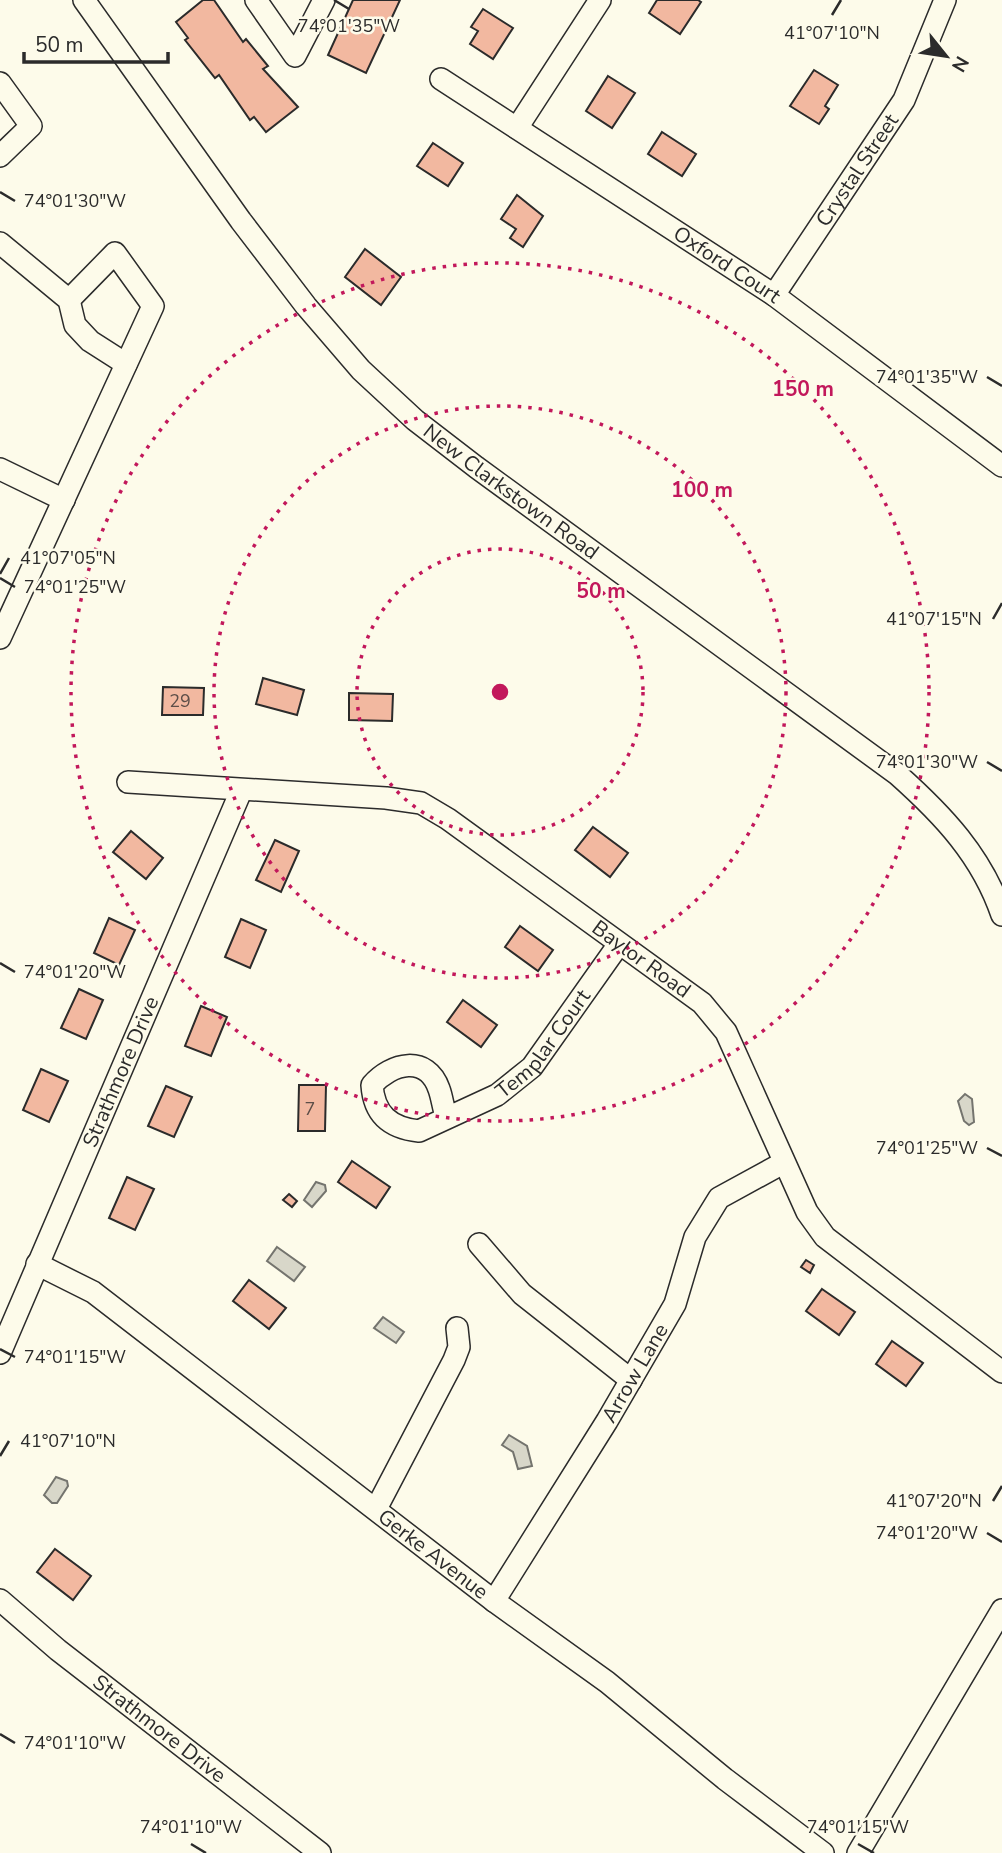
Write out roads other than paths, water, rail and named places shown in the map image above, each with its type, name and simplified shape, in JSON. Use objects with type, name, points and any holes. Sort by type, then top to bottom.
[{"type":"street","name":"New Clarkstown Road","points":[[84,0],[240,221],[361,370],[415,420],[476,467],[897,774],[936,808],[969,847],[994,892],[1002,915]]},
{"type":"street","points":[[256,0],[295,56],[324,0]]},
{"type":"street","points":[[517,128],[600,0]]},
{"type":"street","name":"Crystal Street","points":[[774,295],[904,100],[945,0]]},
{"type":"street","name":"Oxford Court","points":[[441,79],[774,295],[1002,466]]},
{"type":"street","points":[[0,83],[31,126],[0,156]]},
{"type":"street","points":[[0,243],[69,300],[75,325],[90,341],[126,365]]},
{"type":"street","points":[[0,638],[153,306],[115,253],[69,300]]},
{"type":"street","points":[[0,469],[65,500]]},
{"type":"street","name":"Baylor Road","points":[[128,782],[386,798],[421,803],[447,819],[702,1003],[726,1032],[783,1163],[807,1212],[825,1237],[1002,1372]]},
{"type":"street","name":"Strathmore Drive","points":[[0,1353],[242,791]]},
{"type":"street","name":"Templar Court","points":[[446,1116],[497,1095],[532,1068],[620,944]]},
{"type":"street","name":"Arrow Lane","points":[[494,1601],[676,1304],[695,1237],[719,1198],[783,1163]]},
{"type":"street","points":[[479,1244],[522,1294],[631,1380]]},
{"type":"street","name":"Gerke Avenue","points":[[37,1264],[93,1292],[494,1601],[607,1682],[725,1779],[823,1853]]},
{"type":"street","points":[[376,1509],[454,1360],[459,1347],[457,1328]]},
{"type":"street","name":"Strathmore Drive","points":[[0,1600],[58,1650],[320,1853]]},
{"type":"street","points":[[858,1853],[1002,1610]]}]
